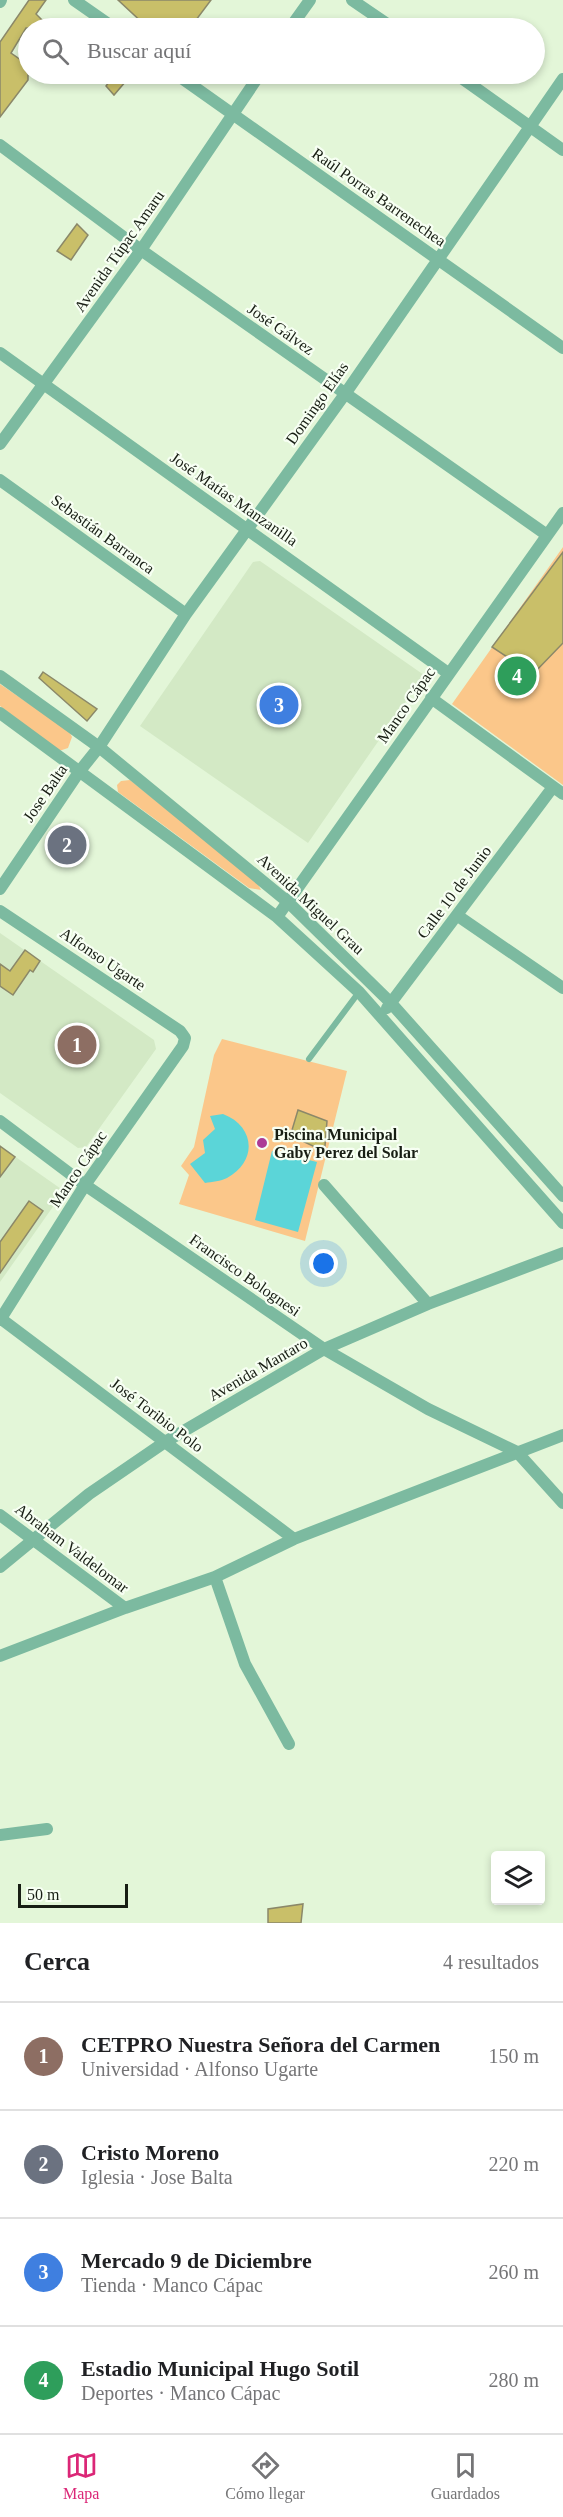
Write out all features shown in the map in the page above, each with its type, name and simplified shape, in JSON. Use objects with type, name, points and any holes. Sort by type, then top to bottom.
[{"type":"street","points":[[74,0],[100,18]]},
{"type":"street","points":[[297,18],[310,0]]},
{"type":"street","points":[[352,0],[378,18]]},
{"type":"street","name":"Domingo Elías","points":[[99,747],[186,614],[345,394],[563,79]]},
{"type":"street","name":"Raúl Porras Barrenechea","points":[[190,84],[563,348]]},
{"type":"street","name":"Avenida Túpac Amaru","points":[[0,444],[141,250],[253,84]]},
{"type":"street","points":[[470,84],[563,150]]},
{"type":"street","name":"José Gálvez","points":[[0,145],[141,250],[547,535]]},
{"type":"street","name":"José Matías Manzanilla","points":[[0,353],[448,673]]},
{"type":"street","name":"Sebastián Barranca","points":[[0,480],[186,614]]},
{"type":"street","name":"Manco Cápac","points":[[277,917],[563,513]]},
{"type":"street","name":"Avenida Miguel Grau","points":[[0,676],[99,747],[288,902],[391,1003],[563,1196]]},
{"type":"street","points":[[431,698],[558,791]]},
{"type":"street","name":"Avenida Miguel Grau","points":[[0,713],[277,917],[359,992],[563,1223]]},
{"type":"street","name":"Jose Balta","points":[[0,889],[79,772],[99,747]]},
{"type":"street","name":"Calle 10 de Junio","points":[[381,1016],[558,791]]},
{"type":"street","name":"Alfonso Ugarte","points":[[0,911],[180,1031],[184,1038]]},
{"type":"street","points":[[458,916],[563,988]]},
{"type":"street","name":"Manco Cápac","points":[[0,1319],[86,1185],[183,1046],[184,1038]]},
{"type":"street","name":"Francisco Bolognesi","points":[[0,1121],[86,1185],[324,1349],[428,1409],[517,1452]]},
{"type":"street","points":[[324,1185],[428,1304]]},
{"type":"street","name":"Avenida Mantaro","points":[[0,1567],[89,1494],[165,1442],[324,1349],[428,1304],[563,1253]]},
{"type":"street","name":"José Toribio Polo","points":[[0,1319],[294,1539]]},
{"type":"street","points":[[0,1656],[125,1608],[215,1577],[294,1539],[563,1435]]},
{"type":"street","points":[[517,1452],[563,1503]]},
{"type":"street","name":"Abraham Valdelomar","points":[[0,1515],[125,1608]]},
{"type":"street","points":[[215,1577],[245,1664],[289,1744]]},
{"type":"street","points":[[0,1835],[47,1829]]},
{"type":"lane","points":[[309,1059],[359,992]]},
{"type":"shaded area","points":[[563,547],[563,785],[452,704]]},
{"type":"shaded area","points":[[260,561],[424,675],[308,843],[140,726],[253,562]]},
{"type":"shaded area","points":[[0,684],[69,731],[72,737],[68,748],[59,751],[0,706]]},
{"type":"shaded area","points":[[130,780],[257,882],[261,890],[249,888],[118,792],[117,785],[121,781]]},
{"type":"shaded area","points":[[0,933],[154,1040],[156,1049],[86,1147],[78,1148],[0,1093]]},
{"type":"shaded area","name":"Piscina Municipal Gaby Perez del Solar","points":[[222,1039],[347,1071],[305,1241],[179,1204],[189,1175],[181,1166],[194,1147],[214,1055]]},
{"type":"shaded area","points":[[0,1146],[64,1191],[0,1282]]},
{"type":"water","points":[[223,1114],[234,1119],[247,1135],[248,1153],[244,1163],[227,1178],[205,1183],[190,1164],[205,1153],[203,1140],[215,1129],[210,1116]]},
{"type":"water","points":[[272,1151],[317,1162],[298,1232],[255,1220]]},
{"type":"building","points":[[29,0],[46,0],[36,14],[40,18],[18,18],[18,41],[11,53],[18,58],[18,84],[25,84],[0,117],[0,42]]},
{"type":"building","points":[[118,0],[211,0],[198,18],[137,18]]},
{"type":"building","points":[[108,84],[123,84],[114,95],[106,86]]},
{"type":"building","points":[[77,224],[88,235],[71,260],[57,251]]},
{"type":"building","points":[[563,552],[563,643],[533,674],[492,647]]},
{"type":"building","points":[[43,672],[97,709],[87,721],[39,678]]},
{"type":"building","points":[[25,950],[40,961],[33,972],[30,970],[13,995],[0,986],[0,964],[10,971]]},
{"type":"building","points":[[298,1110],[327,1121],[325,1146],[315,1147],[296,1138],[296,1132],[292,1130]]},
{"type":"building","points":[[0,1146],[15,1157],[0,1177]]},
{"type":"building","points":[[29,1201],[43,1211],[0,1273],[0,1242]]},
{"type":"building","points":[[303,1904],[301,1923],[268,1923],[268,1909]]},
{"type":"place","name":"Estadio Municipal Hugo Sotil","points":[[517,676]]},
{"type":"place","name":"Mercado 9 de Diciembre","points":[[279,705]]},
{"type":"place","name":"Cristo Moreno","points":[[67,845]]},
{"type":"place","name":"CETPRO Nuestra Señora del Carmen","points":[[77,1045]]},
{"type":"place","name":"Piscina Municipal Gaby Perez del Solar","points":[[262,1143]]}]
